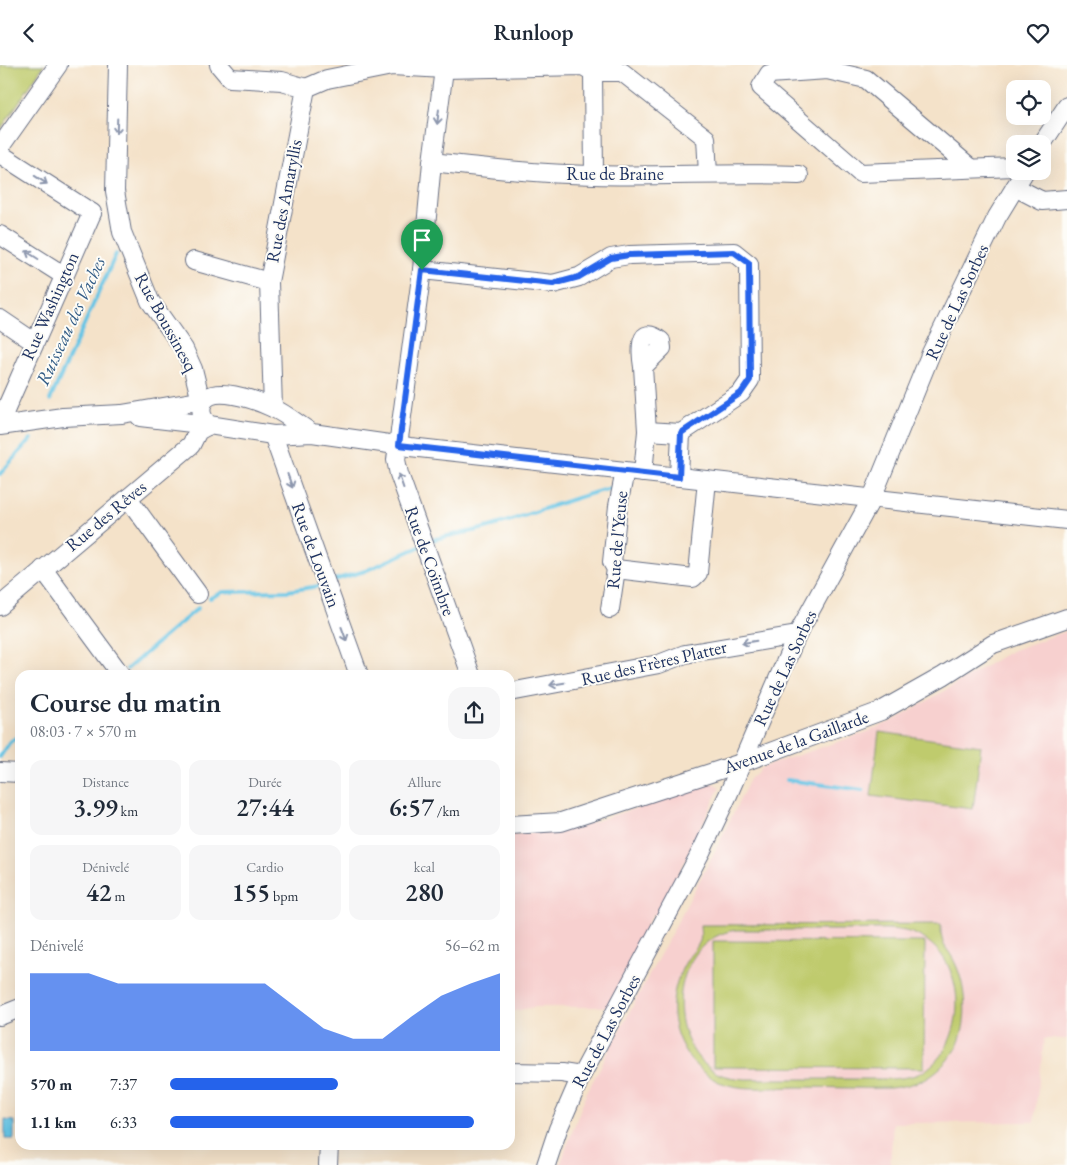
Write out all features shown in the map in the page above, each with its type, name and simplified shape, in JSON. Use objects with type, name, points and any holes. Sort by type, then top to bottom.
[{"type":"street","points":[[0,147],[58,65]]},
{"type":"street","name":"Rue Boussinesq","points":[[118,65],[117,206],[122,232],[138,276],[156,311],[184,349],[194,369],[199,393],[204,400]]},
{"type":"street","points":[[219,65],[230,78],[273,73],[306,88],[327,79],[392,66],[444,69],[583,66],[593,72],[622,72],[706,138],[708,173]]},
{"type":"street","name":"Rue de Coïmbre","points":[[444,69],[432,163],[422,270],[396,460],[469,670]]},
{"type":"street","points":[[971,168],[866,79],[827,70],[770,74],[760,87],[860,173],[1006,167]]},
{"type":"street","points":[[593,72],[594,175]]},
{"type":"street","name":"Rue des Amaryllis","points":[[273,408],[269,282],[306,88]]},
{"type":"street","points":[[1048,135],[1067,106]]},
{"type":"street","points":[[0,154],[92,213],[107,211],[117,206]]},
{"type":"street","name":"Rue de Braine","points":[[432,163],[517,171],[594,175],[708,173],[799,175]]},
{"type":"street","name":"Rue de Las Sorbes","points":[[546,1165],[558,1129],[581,1076],[702,850],[797,635],[872,498],[931,353],[997,217],[1019,180]]},
{"type":"street","points":[[1026,180],[1042,201],[1067,199]]},
{"type":"street","name":"Rue Washington","points":[[1,426],[5,411],[34,342],[92,213]]},
{"type":"street","points":[[0,235],[64,275]]},
{"type":"street","points":[[422,270],[553,284],[579,277],[611,258],[629,255],[734,252],[749,263],[750,380],[741,393],[681,433],[647,431]]},
{"type":"street","points":[[194,261],[269,282]]},
{"type":"street","points":[[0,319],[34,342]]},
{"type":"street","points":[[643,367],[647,431],[644,473]]},
{"type":"street","points":[[1,426],[63,417],[122,415],[204,400],[215,394],[229,394],[273,408],[312,433]]},
{"type":"street","points":[[218,426],[237,413],[235,401],[229,394]]},
{"type":"street","points":[[204,400],[201,412],[218,426]]},
{"type":"street","points":[[122,415],[218,426],[273,435],[312,433],[707,481],[1067,520]]},
{"type":"street","name":"Rue des Rêves","points":[[0,605],[191,445],[198,431],[218,426]]},
{"type":"street","points":[[679,477],[681,433]]},
{"type":"street","name":"Rue de Louvain","points":[[273,435],[357,670]]},
{"type":"street","name":"Rue de l'Yeuse","points":[[610,609],[616,569],[612,562],[618,506],[625,471]]},
{"type":"street","points":[[616,569],[693,578],[698,573],[707,481]]},
{"type":"street","points":[[128,498],[198,594]]},
{"type":"street","points":[[43,569],[116,670]]},
{"type":"street","name":"Avenue de la Gaillarde","points":[[515,825],[561,822],[741,763],[881,711],[943,676],[993,643],[1067,618]]},
{"type":"street","name":"Rue des Frères Platter","points":[[515,691],[658,664],[685,654],[797,635]]},
{"type":"street","points":[[0,772],[15,773]]},
{"type":"street","points":[[0,1016],[15,1010]]},
{"type":"street","points":[[515,1072],[562,1073],[581,1076]]},
{"type":"street","points":[[328,1150],[328,1165]]},
{"type":"shaded area","points":[[1067,631],[1067,1039],[1044,1039],[1034,1122],[893,1123],[890,1165],[560,1165],[586,1094],[713,855],[750,779],[763,767],[867,732],[895,720],[1011,651]]},
{"type":"shaded area","points":[[714,783],[720,787],[681,869],[656,915],[653,914],[646,926],[647,931],[608,1007],[534,1007],[515,1011],[515,834],[574,828]]},
{"type":"green space","points":[[0,65],[44,65],[0,130]]},
{"type":"green space","points":[[879,732],[981,746],[973,809],[871,796]]},
{"type":"green space","points":[[941,924],[943,943],[956,965],[964,993],[964,1024],[959,1042],[948,1060],[938,1070],[917,1082],[898,1087],[747,1088],[736,1087],[717,1081],[692,1062],[684,1049],[674,1024],[673,1005],[676,985],[683,967],[700,941],[700,925]],"holes":[[[893,929],[919,936],[935,947],[946,963],[954,980],[957,1000],[956,1020],[950,1039],[941,1055],[927,1069],[909,1077],[890,1079],[745,1079],[724,1076],[712,1070],[696,1055],[686,1035],[681,1013],[681,991],[687,969],[698,951],[715,937],[736,930]]]},
{"type":"green space","points":[[713,941],[925,942],[924,1068],[713,1067]]},
{"type":"water","points":[[5,1120],[14,1121],[14,1139],[5,1139]]},
{"type":"waterway","name":"Ruisseau des Vaches","points":[[50,400],[116,254]]},
{"type":"waterway","name":"Ruisseau des Vaches","points":[[0,474],[31,439]]},
{"type":"waterway","name":"Ruisseau des Vaches","points":[[432,540],[488,527],[611,488]]},
{"type":"waterway","name":"Ruisseau des Vaches","points":[[334,580],[365,571],[419,547]]},
{"type":"waterway","name":"Ruisseau des Vaches","points":[[210,598],[223,592],[288,591],[319,586]]},
{"type":"waterway","name":"Ruisseau des Vaches","points":[[127,669],[198,608]]},
{"type":"waterway","name":"Ruisseau des Vaches","points":[[0,757],[10,742],[15,738]]},
{"type":"waterway","points":[[787,780],[863,790]]},
{"type":"route","points":[[734,252],[749,263],[750,380],[741,393],[681,433],[679,477],[399,445],[422,270],[553,284],[579,277],[611,258],[629,255],[734,252]]}]
